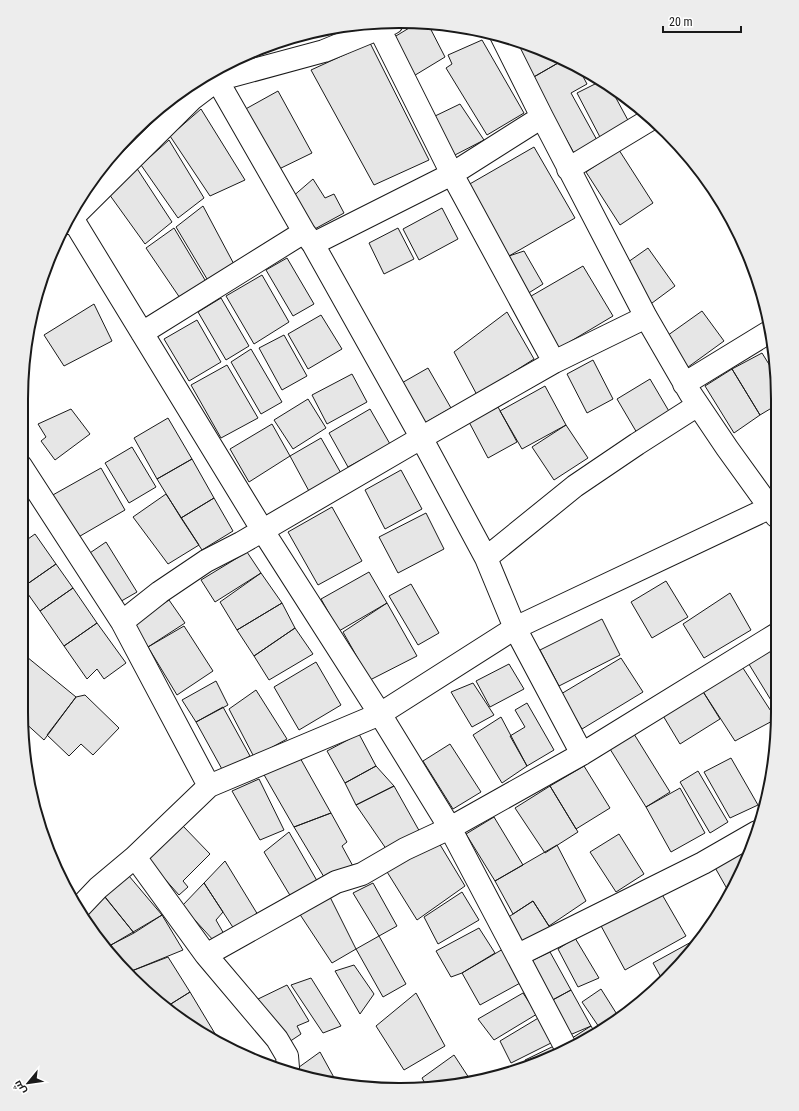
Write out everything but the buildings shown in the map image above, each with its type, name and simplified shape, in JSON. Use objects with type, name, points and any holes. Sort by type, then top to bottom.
[{"type":"street","points":[[88,198],[117,164],[192,99],[217,80],[264,57],[324,51],[379,29]]},
{"type":"street","points":[[387,29],[452,174],[554,362]]},
{"type":"street","points":[[505,44],[568,169],[646,317],[684,384],[771,511]]},
{"type":"street","points":[[217,80],[421,438],[486,558],[515,628],[582,754]]},
{"type":"street","points":[[142,333],[308,238],[452,174],[542,117]]},
{"type":"street","points":[[568,169],[646,122]]},
{"type":"street","points":[[72,225],[142,333],[263,530],[380,714],[450,828],[564,1045]]},
{"type":"street","points":[[122,622],[160,592],[206,561],[263,530],[554,362],[646,317]]},
{"type":"street","points":[[684,384],[765,334]]},
{"type":"street","points":[[486,558],[575,486],[698,405]]},
{"type":"street","points":[[28,477],[122,622],[209,786]]},
{"type":"street","points":[[83,904],[98,888],[135,857],[209,786],[380,714],[515,628],[771,512]]},
{"type":"street","points":[[206,955],[336,882],[362,874],[405,849],[450,828],[582,754],[771,637]]},
{"type":"street","points":[[518,955],[703,863],[749,837]]},
{"type":"street","points":[[135,857],[206,955],[277,1039],[287,1056],[288,1065]]}]
